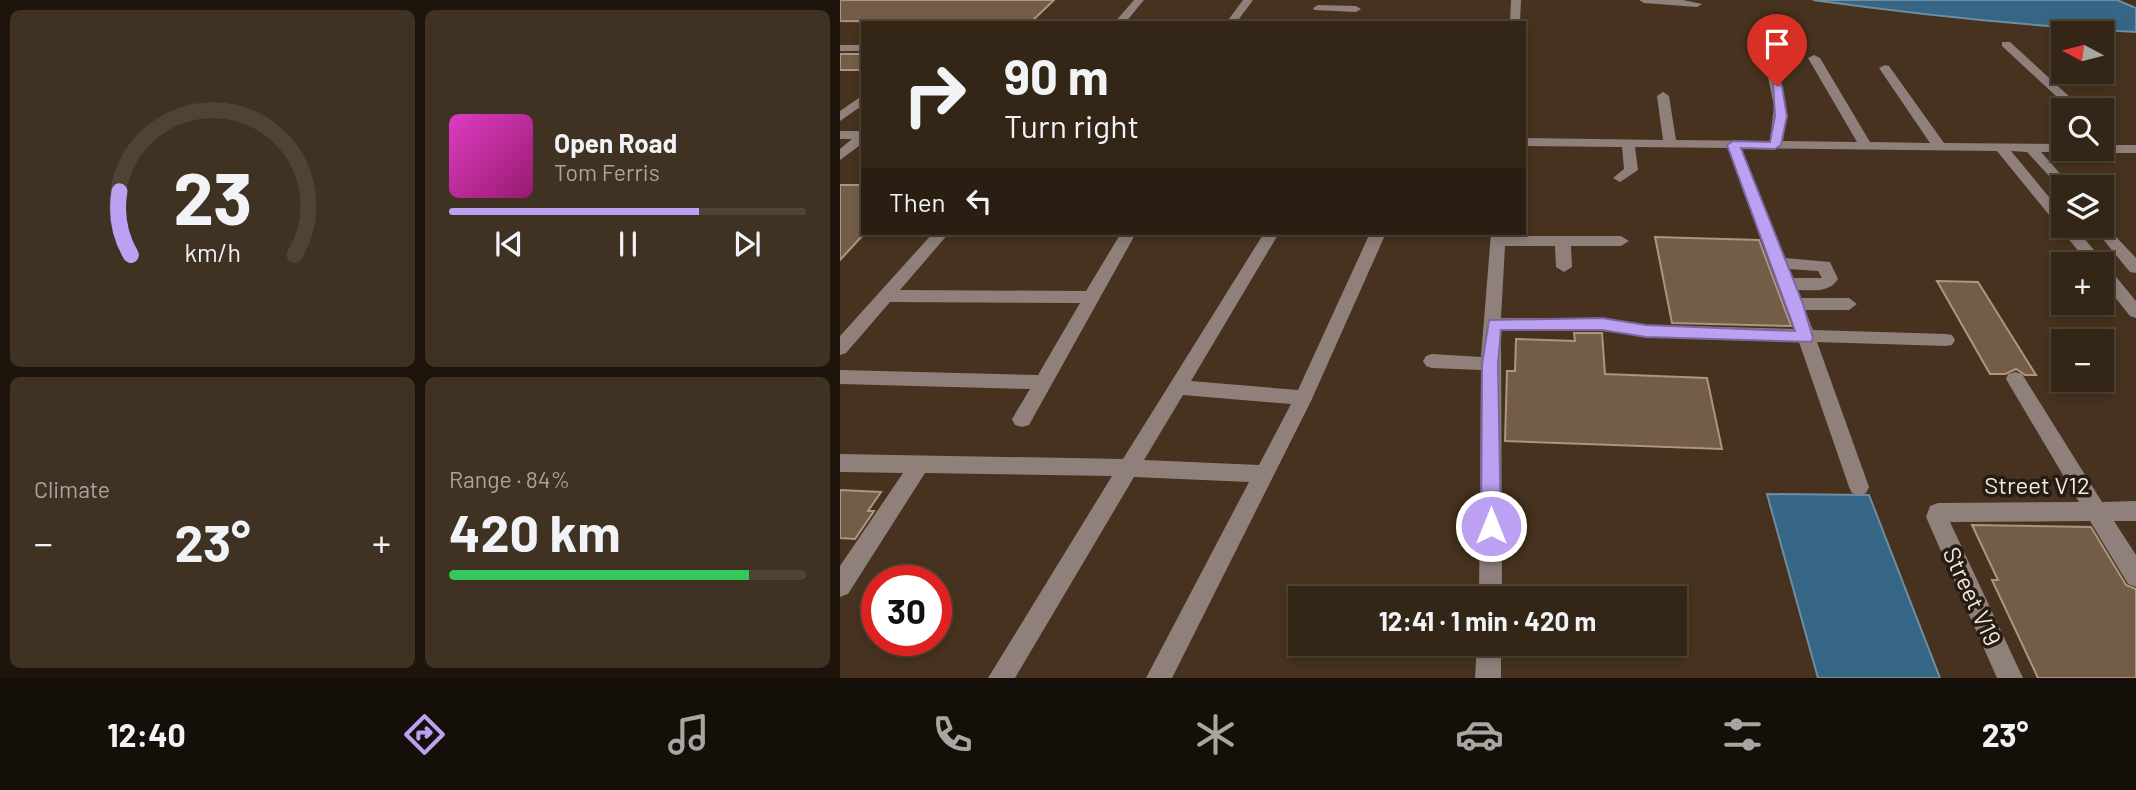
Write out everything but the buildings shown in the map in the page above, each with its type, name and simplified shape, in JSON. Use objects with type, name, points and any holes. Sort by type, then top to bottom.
[{"type":"street","points":[[1121,21],[1139,0]]},
{"type":"street","points":[[1232,21],[1248,0]]},
{"type":"street","points":[[1515,21],[1516,0]]},
{"type":"street","points":[[1644,0],[1698,4]]},
{"type":"street","points":[[1318,8],[1358,4],[1351,21]]},
{"type":"street","points":[[2006,44],[2065,98]]},
{"type":"street","points":[[840,48],[861,48]]},
{"type":"street","points":[[1814,58],[1866,146]]},
{"type":"street","points":[[1772,67],[1781,104],[1780,131],[1775,145]]},
{"type":"street","points":[[1885,68],[1940,147]]},
{"type":"street","points":[[1663,96],[1670,144]]},
{"type":"street","points":[[840,117],[861,101]]},
{"type":"street","points":[[840,135],[861,135]]},
{"type":"street","points":[[840,156],[861,137]]},
{"type":"street","points":[[1526,142],[2051,148]]},
{"type":"street","points":[[1620,178],[1631,170],[1628,144]]},
{"type":"street","points":[[2114,144],[2119,149]]},
{"type":"street","points":[[1733,145],[1788,284],[1860,487]]},
{"type":"street","points":[[2001,148],[2051,208]]},
{"type":"street","points":[[2031,148],[2055,175]]},
{"type":"street","points":[[2114,149],[2136,149]]},
{"type":"street","points":[[840,348],[939,235]]},
{"type":"street","points":[[1022,419],[1127,235]]},
{"type":"street","points":[[1001,678],[1269,235]]},
{"type":"street","points":[[1159,678],[1266,474],[1377,235]]},
{"type":"street","points":[[1490,586],[1490,364],[1498,237],[1563,242],[1621,241]]},
{"type":"street","points":[[2076,238],[2087,252]]},
{"type":"street","points":[[2112,238],[2129,253],[2136,268]]},
{"type":"street","points":[[1563,242],[1564,267]]},
{"type":"street","points":[[1780,263],[1824,266],[1830,282],[1788,284]]},
{"type":"street","points":[[1795,304],[1841,304],[1815,284]]},
{"type":"street","points":[[2114,285],[2136,312]]},
{"type":"street","points":[[886,296],[1092,297]]},
{"type":"street","points":[[1494,324],[1602,324],[1646,331],[1805,338],[1946,340]]},
{"type":"street","points":[[1432,362],[1490,364]]},
{"type":"street","points":[[840,377],[1043,382]]},
{"type":"street","points":[[2015,379],[2136,576]]},
{"type":"street","points":[[1178,387],[1303,398]]},
{"type":"street","points":[[840,463],[1129,468],[1266,474]]},
{"type":"street","points":[[840,586],[920,464]]},
{"type":"street","name":"Street V12","points":[[1938,513],[2136,511]]},
{"type":"street","name":"Street V19","points":[[1938,513],[1937,517],[2010,678]]},
{"type":"street","points":[[1488,678],[1489,656]]},
{"type":"water","points":[[1813,0],[2117,0],[2136,8],[2136,32],[2114,31],[2114,21],[2051,21],[2051,27]]},
{"type":"water","points":[[1767,494],[1869,495],[1940,678],[1818,678]]},
{"type":"route","points":[[1491,526],[1490,364],[1494,324],[1602,324],[1646,331],[1805,338],[1780,263],[1733,145],[1775,145],[1781,116],[1777,86]]}]
